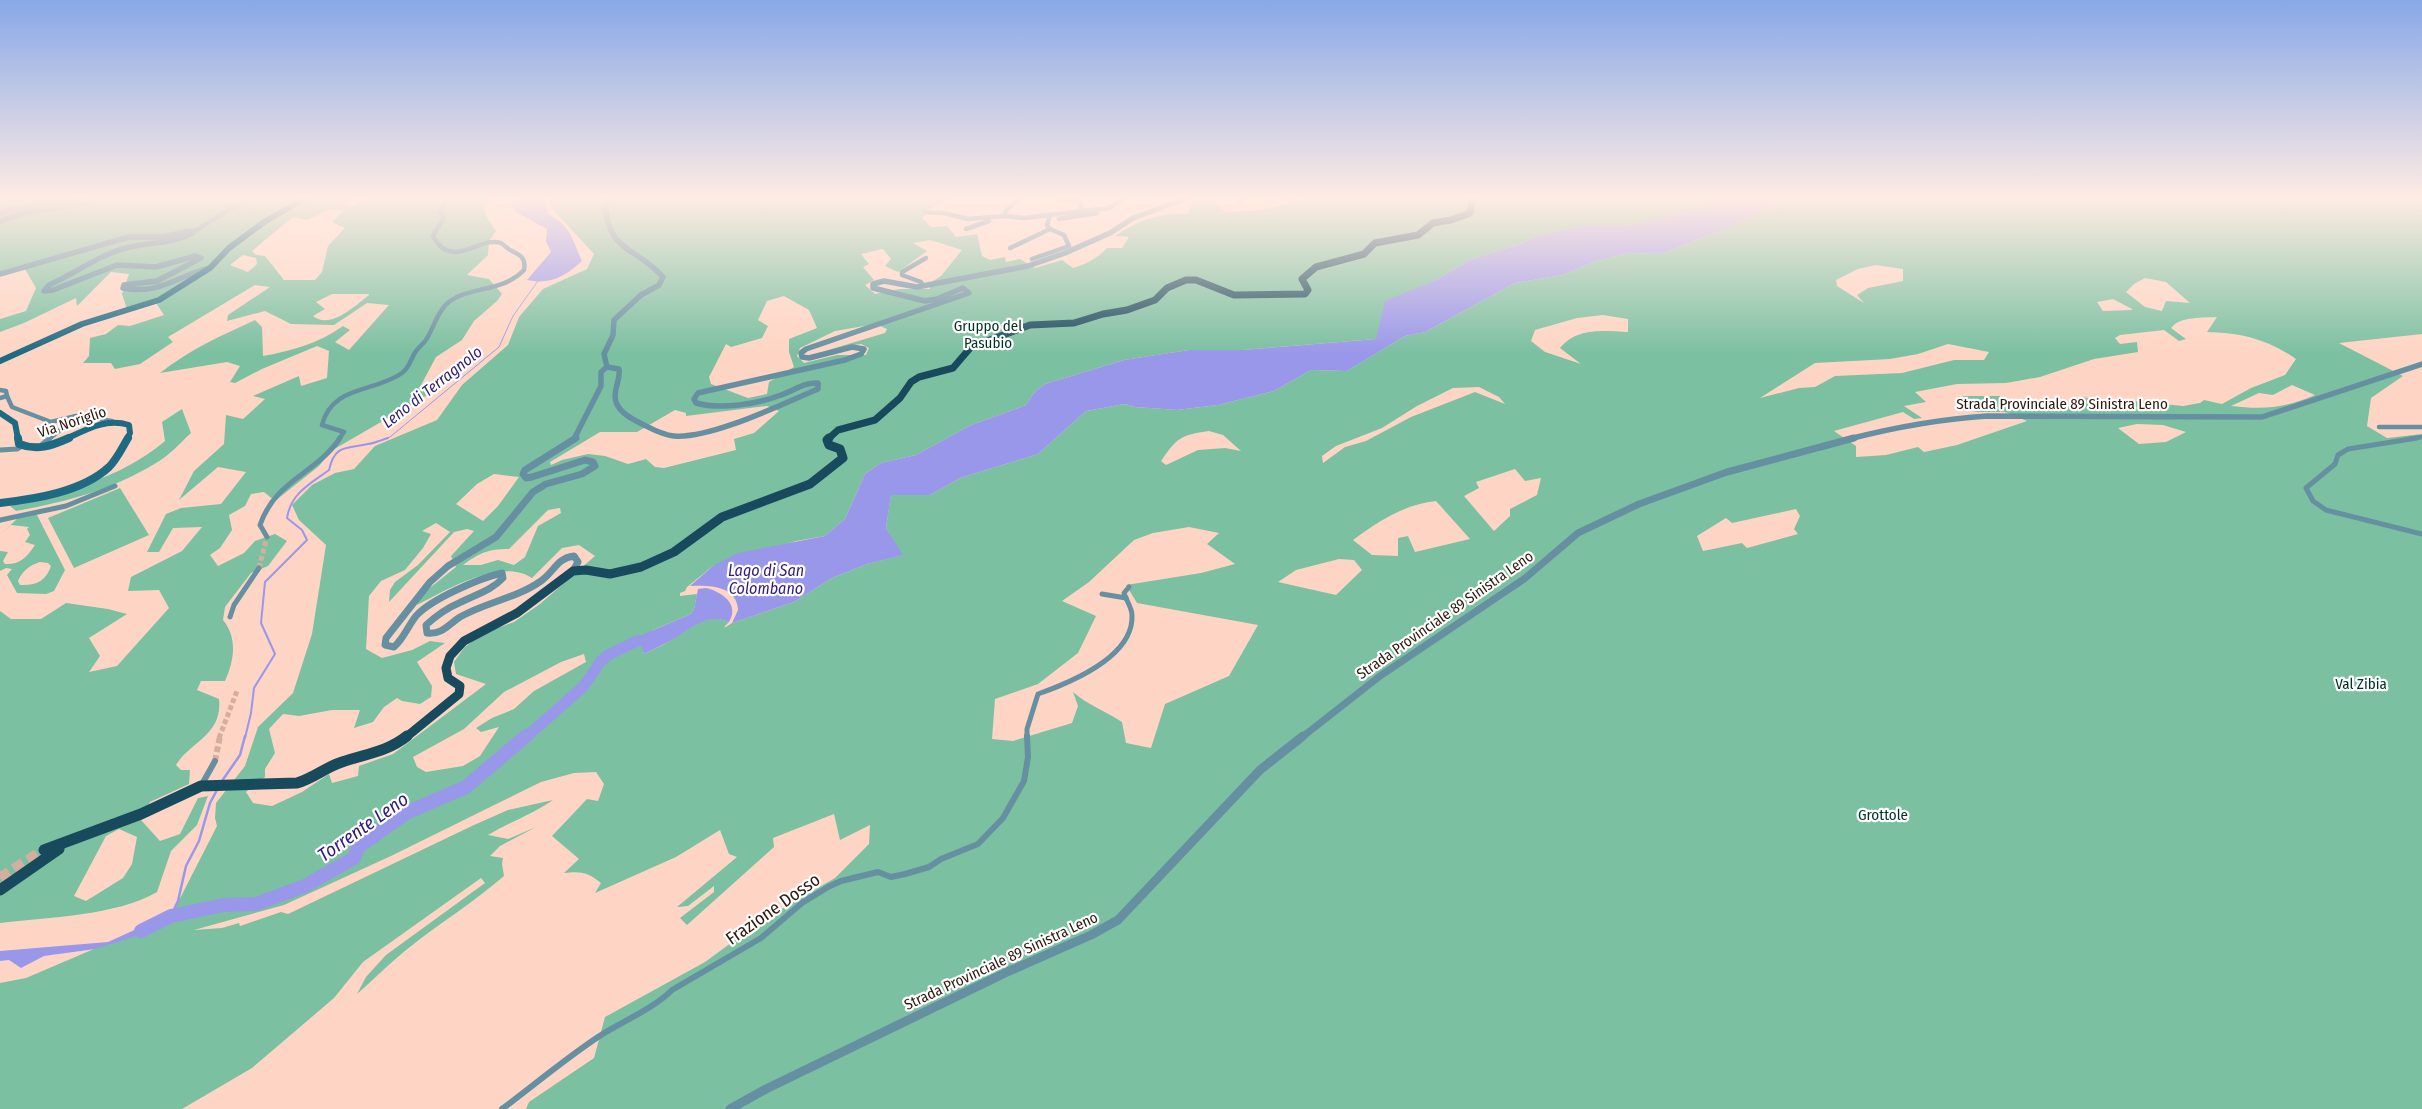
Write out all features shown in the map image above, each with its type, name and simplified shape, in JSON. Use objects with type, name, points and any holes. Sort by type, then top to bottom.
[{"type":"main road","points":[[0,361],[82,324],[147,305],[210,268],[226,251]]},
{"type":"main road","points":[[44,850],[141,814],[204,786],[297,783],[320,774],[341,762],[386,750],[400,742],[459,694],[460,686],[448,678],[446,668],[450,656],[464,641],[517,613],[573,571],[586,570],[610,574],[641,567],[674,552],[722,517],[810,484],[843,458],[840,450],[829,445],[827,440],[829,436],[838,430],[875,420],[900,398],[911,382],[919,377],[953,368],[964,353],[982,342],[1030,325],[1074,323],[1103,314],[1128,310],[1155,300],[1167,288],[1186,280],[1196,280],[1234,295],[1305,294],[1308,290],[1302,279],[1316,267],[1357,257],[1367,251]]},
{"type":"main road","name":"Via Noriglio","points":[[0,413],[15,422],[19,444],[22,446],[39,447],[114,422],[129,425],[130,432],[115,460],[105,471],[86,482],[20,500],[0,503]]},
{"type":"main road","points":[[0,890],[72,840]]},
{"type":"street","points":[[0,274],[85,251]]},
{"type":"street","points":[[120,251],[47,286],[44,291],[54,290],[117,265],[156,267],[195,256],[201,258],[157,282],[136,282],[124,285],[123,288],[146,292],[156,290],[194,272],[210,268]]},
{"type":"street","points":[[267,537],[260,525],[262,515],[269,502],[284,487],[318,462],[344,432],[322,425],[322,419],[328,407],[365,387],[381,382],[409,367],[434,322],[456,297],[494,288],[526,270],[526,265],[520,254],[514,251]]},
{"type":"street","points":[[607,367],[604,354],[613,335],[614,320],[641,295],[659,285],[663,277],[657,269],[630,251]]},
{"type":"street","points":[[1032,259],[1055,251]]},
{"type":"street","points":[[573,571],[578,562],[574,556],[565,556],[558,561],[545,578],[531,587],[458,619],[442,632],[433,635],[426,633],[426,625],[437,616],[452,606],[498,585],[503,578],[502,573],[483,578],[434,603],[418,614],[402,642],[394,647],[385,645],[386,638],[430,580],[448,566],[502,532],[530,496],[540,488],[587,473],[595,466],[593,462],[585,460],[532,478],[526,478],[523,474],[525,470],[567,445],[576,436],[600,386],[601,372],[607,367],[619,369],[620,373],[614,387],[616,402],[621,411],[630,419],[650,429],[671,436],[695,435],[716,430],[818,389],[818,383],[806,384],[782,395],[750,403],[696,404],[694,399],[698,393],[845,360],[861,354],[864,350],[852,346],[809,358],[802,357],[801,353],[806,349],[969,293],[963,288],[925,301],[877,290],[873,288],[873,284],[884,281],[906,286],[923,286],[1030,265],[1070,251]]},
{"type":"street","points":[[923,286],[921,282],[902,275],[902,272],[926,258]]},
{"type":"street","name":"Strada Provinciale 89 Sinistra Leno","points":[[730,1109],[766,1089],[1004,973],[1091,935],[1118,920],[1260,770],[1380,676],[1524,579],[1578,534],[1638,504],[1727,472],[1898,426],[1954,418],[1988,416],[2262,417],[2287,411],[2422,364]]},
{"type":"street","points":[[0,390],[6,391],[12,406],[45,421],[51,422],[76,417],[114,422]]},
{"type":"street","points":[[0,398],[8,396]]},
{"type":"street","points":[[39,447],[76,417]]},
{"type":"street","points":[[2379,427],[2422,427]]},
{"type":"street","points":[[2422,438],[2348,449],[2338,455],[2335,464],[2306,488],[2307,495],[2313,502],[2326,510],[2422,534]]},
{"type":"street","points":[[0,450],[17,449],[22,446]]},
{"type":"street","points":[[0,520],[30,512],[44,512],[66,506],[115,486]]},
{"type":"street","points":[[230,617],[231,610],[252,582],[259,568]]},
{"type":"street","points":[[1102,594],[1126,598],[1124,593],[1130,587]]},
{"type":"street","name":"Frazione Dosso","points":[[502,1109],[602,1035],[761,938],[814,894],[841,882],[878,872],[891,877],[929,867],[941,859],[978,844],[995,828],[1014,802],[1024,781],[1028,757],[1027,730],[1038,694],[1070,683],[1100,665],[1116,652],[1126,638],[1131,622],[1132,615],[1126,598]]},
{"type":"street","points":[[204,786],[215,761]]},
{"type":"green space","points":[[0,251],[252,251],[256,255],[265,256],[284,280],[315,280],[322,272],[327,251],[488,251],[488,255],[467,275],[489,279],[502,294],[497,301],[474,321],[462,340],[436,357],[420,387],[431,393],[331,451],[319,466],[275,501],[264,492],[251,494],[245,506],[229,515],[232,530],[220,548],[210,555],[218,566],[244,553],[255,541],[275,534],[287,541],[268,566],[251,573],[225,607],[223,620],[228,627],[233,642],[231,666],[225,681],[201,681],[197,690],[219,699],[219,711],[211,730],[176,765],[181,770],[190,770],[189,784],[150,802],[141,820],[160,841],[180,834],[198,798],[208,796],[197,825],[171,851],[157,892],[140,900],[102,911],[0,923],[0,611],[11,619],[41,619],[66,603],[108,609],[127,614],[89,638],[100,656],[89,672],[117,666],[169,608],[159,590],[128,591],[131,577],[182,551],[202,527],[173,528],[159,552],[147,552],[166,514],[181,508],[221,504],[246,472],[218,467],[179,500],[194,471],[224,444],[226,415],[243,419],[265,399],[253,396],[299,376],[301,386],[327,378],[329,351],[317,346],[262,369],[235,383],[230,382],[240,366],[227,362],[160,373],[194,350],[255,320],[262,327],[263,356],[305,346],[343,326],[350,330],[335,342],[349,350],[389,305],[367,303],[334,325],[291,324],[265,311],[227,321],[228,315],[270,287],[255,285],[168,337],[173,342],[140,364],[115,369],[111,363],[83,363],[89,356],[90,338],[106,334],[118,325],[130,326],[164,315],[154,300],[127,309],[122,294],[129,274],[111,272],[77,306],[76,298],[24,323],[0,332],[0,319],[26,311],[36,288],[25,269],[0,272]],"holes":[[[243,255],[256,258],[257,264],[248,272],[230,265]],[[332,294],[369,294],[369,295],[342,315],[327,320],[320,320],[313,316],[325,309],[316,302]],[[119,829],[137,837],[132,864],[123,878],[86,901],[74,896],[106,836]]]},
{"type":"green space","points":[[591,251],[875,251],[861,254],[869,264],[863,267],[874,280],[865,285],[875,294],[899,289],[930,289],[930,283],[941,276],[961,251],[981,251],[982,256],[990,260],[1005,257],[1006,262],[1020,259],[1035,268],[1062,260],[1073,268],[1083,265],[1104,251],[1498,251],[1472,259],[1434,281],[1376,339],[1243,350],[1189,350],[1124,360],[1045,384],[1034,393],[1026,405],[969,426],[916,455],[881,463],[865,474],[845,519],[825,536],[796,541],[713,566],[687,587],[685,591],[680,593],[680,596],[697,594],[691,614],[653,630],[640,640],[644,654],[706,620],[721,619],[729,622],[724,627],[726,627],[732,623],[794,602],[832,578],[867,564],[902,555],[886,528],[891,494],[930,495],[960,478],[1038,454],[1086,411],[1125,404],[1135,407],[1177,410],[1218,405],[1274,391],[1311,370],[1347,371],[1405,336],[1425,332],[1515,283],[1563,275],[1593,262],[1629,253],[1661,254],[1669,251],[2422,251],[2422,334],[2339,343],[2403,376],[2371,398],[2367,426],[2387,438],[2422,434],[2422,1109],[526,1109],[529,1102],[594,1058],[605,1017],[705,962],[761,921],[835,878],[869,844],[870,825],[840,840],[834,814],[773,838],[774,847],[687,925],[680,918],[714,892],[714,886],[688,906],[677,907],[737,857],[729,854],[720,830],[676,857],[595,893],[601,883],[588,874],[579,872],[564,873],[579,859],[552,836],[587,799],[598,801],[604,784],[596,772],[574,773],[541,782],[391,856],[284,905],[194,930],[222,928],[239,923],[240,926],[281,912],[288,914],[508,810],[553,800],[538,810],[488,835],[508,839],[536,827],[500,846],[490,856],[503,858],[504,876],[492,886],[406,950],[357,994],[366,977],[386,955],[485,883],[481,878],[363,962],[334,998],[252,1068],[182,1109],[0,1109],[0,983],[26,978],[171,916],[217,826],[215,818],[216,803],[245,766],[258,727],[293,693],[312,634],[326,545],[299,520],[292,505],[312,485],[335,473],[354,469],[375,446],[437,420],[462,385],[508,345],[519,317],[543,289],[587,269],[594,254]],"holes":[[[1876,265],[1903,269],[1903,281],[1868,288],[1857,295],[1864,303],[1837,286],[1836,280],[1858,269]],[[2145,278],[2166,282],[2190,303],[2166,301],[2162,311],[2145,307],[2126,292],[2134,284]],[[784,296],[809,310],[817,328],[789,339],[789,352],[794,367],[769,382],[767,394],[748,398],[711,384],[709,377],[726,344],[731,347],[762,338],[768,326],[758,320],[767,301]],[[2113,299],[2132,309],[2103,311],[2097,302]],[[1603,315],[1628,319],[1628,332],[1600,331],[1583,333],[1574,336],[1560,348],[1581,364],[1545,352],[1531,341],[1535,330],[1577,318]],[[2217,317],[2207,332],[2254,338],[2275,346],[2296,359],[2285,375],[2251,388],[2222,404],[2204,400],[2200,403],[2183,406],[2134,401],[2124,403],[2081,397],[2083,403],[2048,410],[2058,403],[2001,400],[2000,396],[1963,396],[1975,412],[2005,412],[2027,421],[1957,445],[1924,452],[1918,447],[1886,455],[1856,457],[1856,446],[1834,431],[1903,412],[1914,419],[1922,418],[1904,406],[1926,402],[1915,392],[1957,384],[2006,383],[2040,377],[2094,359],[2138,352],[2137,342],[2120,344],[2115,338],[2120,335],[2164,330],[2179,341],[2186,339],[2171,328],[2175,324],[2180,321]],[[876,324],[887,329],[885,333],[825,351],[861,344],[869,348],[866,355],[837,355],[804,363],[797,356],[800,348],[835,331]],[[1948,344],[1989,352],[1984,360],[1954,360],[1902,373],[1835,376],[1815,387],[1799,388],[1760,398],[1815,363],[1890,359],[1918,354]],[[2292,385],[2315,395],[2294,403],[2274,407],[2231,406],[2259,393],[2273,395]],[[1479,387],[1499,397],[1505,404],[1475,392],[1411,417],[1366,441],[1345,447],[1323,463],[1322,456],[1336,446],[1382,428],[1417,406],[1453,388]],[[767,406],[779,411],[754,433],[734,439],[736,450],[664,468],[655,467],[646,459],[628,464],[605,456],[588,454],[562,460],[551,465],[550,462],[600,432],[637,432],[675,410],[686,413],[686,416]],[[2137,424],[2163,425],[2186,432],[2166,442],[2139,444],[2118,428]],[[1209,431],[1223,435],[1241,451],[1225,448],[1198,450],[1166,465],[1161,461],[1171,447],[1185,436]],[[1515,469],[1525,481],[1541,478],[1537,495],[1510,509],[1510,516],[1494,531],[1464,496],[1479,488],[1476,482]],[[494,474],[519,477],[498,506],[483,521],[456,504],[477,484]],[[1436,501],[1470,539],[1415,552],[1408,536],[1398,538],[1398,556],[1372,555],[1353,540],[1402,510]],[[560,508],[561,513],[538,526],[525,557],[514,565],[498,560],[481,565],[463,565],[489,551],[509,549],[548,510]],[[1796,509],[1800,516],[1794,529],[1798,534],[1747,548],[1742,543],[1703,551],[1697,536],[1726,518],[1732,523]],[[436,523],[450,532],[418,565],[395,582],[390,590],[389,602],[454,532],[467,529],[474,531],[451,556],[456,567],[421,595],[417,605],[458,584],[490,573],[505,571],[519,573],[532,578],[562,548],[579,545],[595,556],[540,604],[514,622],[481,634],[464,648],[454,662],[456,674],[486,684],[393,754],[359,766],[358,776],[332,783],[329,774],[302,792],[272,806],[253,803],[246,792],[265,777],[265,769],[275,753],[269,729],[283,714],[299,716],[332,710],[360,710],[354,728],[373,722],[384,707],[397,698],[402,701],[420,704],[431,697],[432,686],[417,662],[445,643],[430,641],[412,650],[382,658],[366,649],[369,596],[381,581],[405,570],[423,548],[431,534],[422,531]],[[1189,527],[1219,533],[1207,544],[1235,564],[1201,573],[1126,585],[1137,603],[1258,625],[1229,676],[1165,704],[1151,748],[1126,743],[1122,722],[1073,692],[1078,706],[1072,723],[1013,741],[992,739],[995,699],[1038,684],[1078,653],[1096,616],[1062,601],[1089,582],[1134,540],[1153,533]],[[1339,559],[1354,560],[1362,570],[1336,595],[1278,582],[1296,570]],[[584,654],[586,662],[534,691],[514,709],[492,718],[476,728],[481,732],[499,727],[480,756],[463,766],[426,772],[417,767],[413,757],[464,729],[504,692],[561,662]]]},
{"type":"green space","points":[[884,251],[927,251],[898,272],[885,266],[891,259]]},
{"type":"green space","points":[[182,409],[191,433],[156,463],[123,481],[88,494],[53,504],[16,511],[10,506],[72,489],[129,465],[165,441],[162,422]]},
{"type":"green space","points":[[120,488],[149,535],[74,568],[48,518]]},
{"type":"green space","points":[[27,514],[37,515],[65,570],[54,591],[46,594],[17,593],[7,575],[12,569],[6,568],[0,571],[0,551],[8,552],[3,561],[5,564],[10,564],[23,559],[35,545],[25,542],[30,535],[27,529],[29,527],[11,525],[0,535],[18,518],[0,523],[0,521]],"holes":[[[40,562],[48,563],[51,566],[49,571],[40,582],[31,585],[20,585],[18,581],[27,569]]]},
{"type":"water","points":[[578,251],[582,261],[570,271],[557,278],[543,281],[527,280],[551,252]]},
{"type":"water","name":"Lago di San Colombano","points":[[1498,251],[1669,251],[1661,254],[1629,253],[1593,262],[1563,275],[1515,283],[1425,332],[1405,336],[1347,371],[1311,370],[1274,391],[1218,405],[1177,410],[1135,407],[1125,404],[1086,411],[1038,454],[960,478],[930,495],[891,495],[886,528],[903,555],[867,564],[832,578],[794,602],[732,623],[738,610],[733,596],[720,588],[690,586],[713,566],[738,553],[825,536],[845,519],[865,474],[881,463],[916,455],[969,426],[1026,405],[1034,393],[1045,384],[1124,360],[1189,350],[1243,350],[1376,339],[1385,301],[1434,281],[1472,259]]},
{"type":"water","points":[[706,588],[718,592],[731,604],[732,616],[729,622],[721,619],[706,620],[644,654],[639,640],[644,634],[691,614],[694,609],[698,589]]},
{"type":"water","points":[[152,922],[152,931],[95,949],[44,956],[21,968],[9,960],[0,961],[0,951],[108,942]]},
{"type":"waterway","name":"Leno di Terragnolo","points":[[384,439],[390,437],[499,347],[513,316],[538,281]]},
{"type":"waterway","name":"Leno di Terragnolo","points":[[245,738],[254,688],[275,654],[261,623],[265,582],[307,540],[302,530],[287,518],[289,509],[302,490],[329,470],[331,462],[342,449],[371,444],[388,438]]},
{"type":"waterway","name":"Torrente Leno","points":[[525,738],[584,686],[600,662],[608,655],[639,640]]},
{"type":"waterway","name":"Leno di Terragnolo","points":[[222,781],[240,755],[245,736]]},
{"type":"waterway","name":"Torrente Leno","points":[[141,931],[171,916],[224,905],[256,904],[305,886],[354,858],[358,847],[406,813],[466,787],[526,736]]},
{"type":"waterway","name":"Leno di Terragnolo","points":[[171,916],[178,901],[186,866],[199,841],[210,803],[217,790]]},
{"type":"tunnel","points":[[259,568],[267,537]]},
{"type":"tunnel","points":[[219,738],[237,691]]},
{"type":"tunnel","points":[[215,761],[220,736]]},
{"type":"tunnel","points":[[0,878],[44,850]]},
{"type":"park label","name":"Gruppo del Pasubio","points":[[988,334]]},
{"type":"park label","name":"Val Zibia","points":[[2361,684]]},
{"type":"park label","name":"Grottole","points":[[1883,815]]}]
